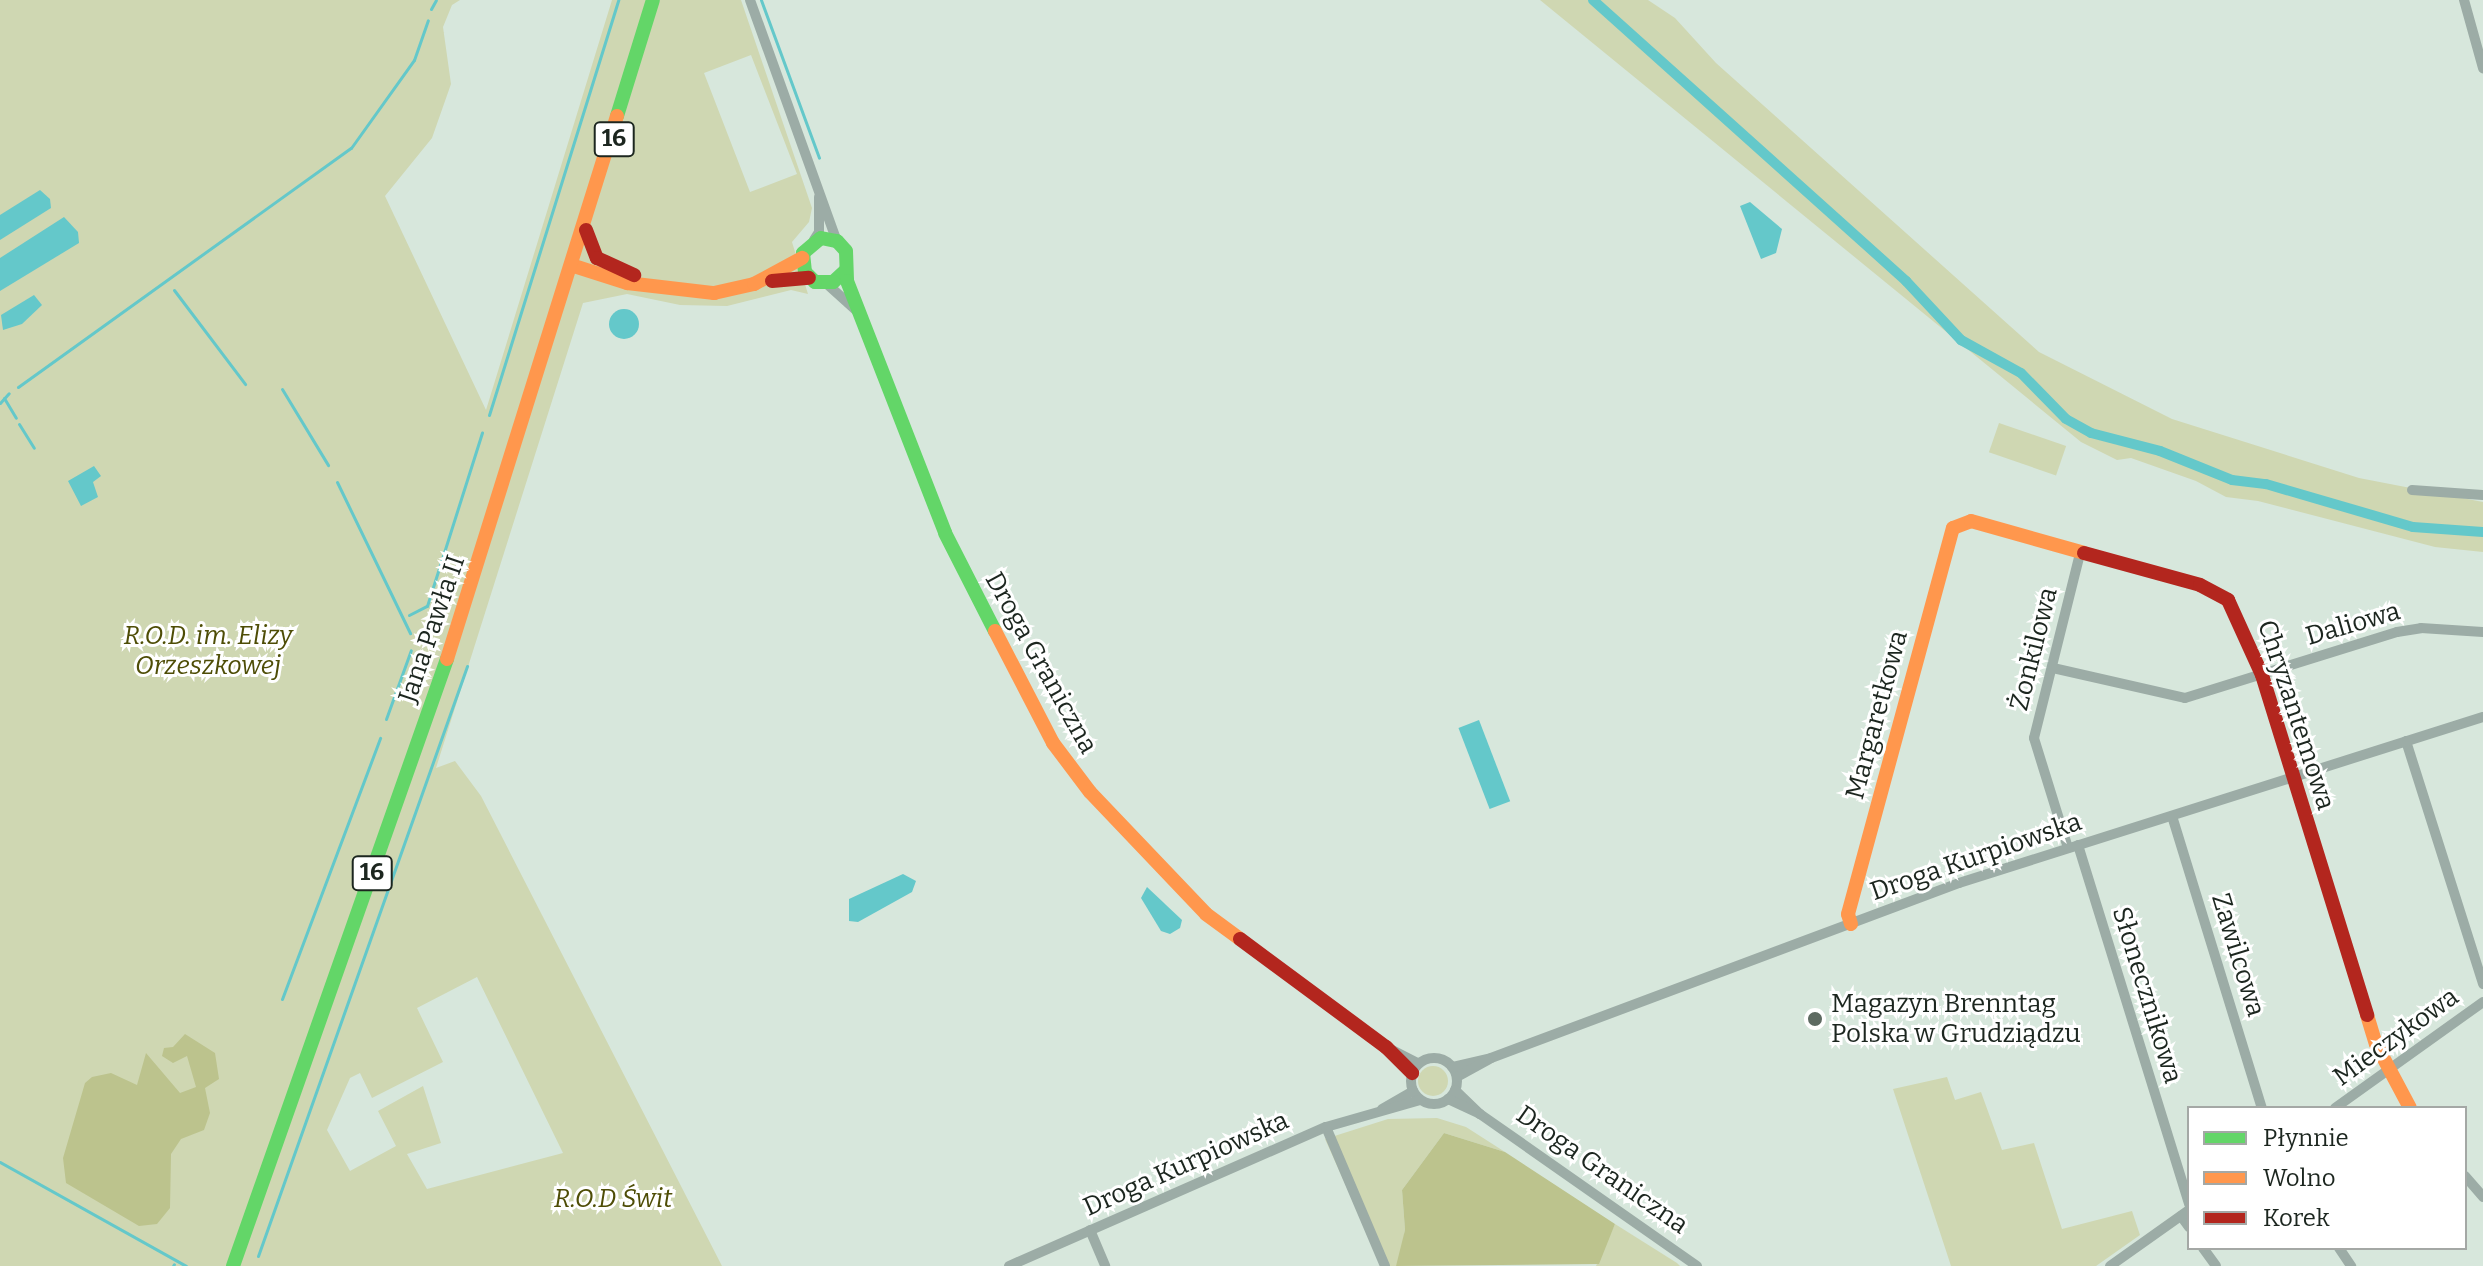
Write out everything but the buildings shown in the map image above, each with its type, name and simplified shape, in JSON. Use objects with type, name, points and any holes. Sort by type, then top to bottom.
[{"type":"street","name":"Jana Pawła II","points":[[233,1266],[472,588],[586,230],[653,0]]},
{"type":"street","points":[[574,266],[665,289],[714,293],[754,284],[809,278],[827,284],[845,271],[846,251],[837,241],[750,0]]},
{"type":"street","points":[[2464,0],[2483,68]]},
{"type":"street","points":[[754,284],[802,258],[814,240],[820,220],[818,187]]},
{"type":"street","points":[[586,230],[597,258],[665,289]]},
{"type":"street","points":[[814,240],[837,241]]},
{"type":"street","points":[[802,258],[809,278]]},
{"type":"street","name":"Droga Graniczna","points":[[845,271],[955,556],[1053,743],[1090,792],[1206,914],[1415,1068]]},
{"type":"street","name":"Droga Graniczna","points":[[827,284],[865,323]]},
{"type":"street","points":[[2412,490],[2483,495]]},
{"type":"street","name":"Chryzantemowa","points":[[1961,522],[2200,585],[2228,600],[2262,675],[2387,1070],[2409,1106]]},
{"type":"street","name":"Margaretkowa","points":[[1851,924],[1848,914],[1953,528],[1961,522]]},
{"type":"street","name":"Żonkilowa","points":[[2073,846],[2034,738],[2080,553]]},
{"type":"street","name":"Daliowa","points":[[2053,668],[2185,698],[2397,632],[2421,628],[2483,632]]},
{"type":"street","name":"Droga Kurpiowska","points":[[1454,1072],[1851,924],[2073,846],[2483,717]]},
{"type":"street","points":[[2406,741],[2483,984]]},
{"type":"street","name":"Zawilcowa","points":[[2172,816],[2261,1106]]},
{"type":"street","name":"Słonecznikowa","points":[[2073,846],[2186,1210]]},
{"type":"street","name":"Mieczykowa","points":[[2338,1106],[2483,1002]]},
{"type":"street","points":[[1432,1057],[1454,1072],[1455,1090],[1448,1099],[1434,1104],[1416,1096],[1415,1068],[1432,1057]]},
{"type":"street","name":"Droga Graniczna","points":[[1455,1090],[1480,1114],[1697,1266]]},
{"type":"street","name":"Droga Kurpiowska","points":[[1009,1266],[1326,1127],[1416,1096]]},
{"type":"street","name":"Droga Graniczna","points":[[1448,1099],[1480,1114]]},
{"type":"street","points":[[1326,1127],[1385,1266]]},
{"type":"street","points":[[2467,1178],[2483,1197]]},
{"type":"street","points":[[2110,1266],[2186,1210]]},
{"type":"street","points":[[1090,1230],[1105,1266]]},
{"type":"green space","points":[[0,0],[460,0],[452,5],[443,27],[451,84],[432,138],[385,196],[486,410],[612,0],[741,0],[812,208],[809,222],[792,242],[808,294],[791,290],[727,306],[680,305],[627,294],[583,303],[436,768],[455,761],[481,796],[722,1266],[0,1266]],"holes":[[[751,55],[797,174],[750,192],[704,73]],[[477,977],[563,1153],[427,1189],[407,1154],[441,1143],[423,1086],[378,1111],[396,1146],[350,1171],[327,1130],[350,1078],[360,1073],[372,1098],[443,1062],[417,1008]]]},
{"type":"green space","points":[[1540,0],[1648,0],[1675,18],[1716,63],[2039,352],[2172,419],[2359,478],[2483,502],[2483,552],[2435,547],[2258,501],[2226,497],[2196,481],[2131,458],[2117,460],[2081,442]]},
{"type":"green space","points":[[1999,423],[2066,446],[2056,475],[1989,452]]},
{"type":"green space","points":[[185,1034],[215,1053],[219,1079],[205,1088],[210,1113],[204,1130],[181,1139],[171,1154],[170,1208],[157,1224],[139,1226],[66,1183],[63,1158],[85,1083],[92,1077],[111,1073],[137,1085],[146,1053],[180,1093],[196,1087],[187,1056],[173,1063],[162,1056],[164,1048],[173,1047]]},
{"type":"green space","points":[[1433,1066],[1439,1067],[1447,1075],[1447,1087],[1439,1095],[1433,1096],[1427,1095],[1419,1087],[1418,1081],[1419,1075],[1427,1067]]},
{"type":"green space","points":[[1947,1077],[1955,1100],[1981,1092],[2002,1150],[2034,1143],[2062,1229],[2132,1211],[2140,1235],[2096,1266],[1951,1266],[1893,1089]]},
{"type":"green space","points":[[1437,1118],[1466,1127],[1505,1152],[1444,1133],[1402,1190],[1405,1230],[1400,1259],[1396,1266],[1382,1266],[1325,1139],[1388,1119]]},
{"type":"green space","points":[[1444,1133],[1505,1152],[1615,1224],[1599,1264],[1396,1266],[1405,1230],[1402,1190]]},
{"type":"green space","points":[[1615,1224],[1677,1263],[1680,1266],[1596,1266]]},
{"type":"water","points":[[40,190],[50,199],[51,208],[0,240],[0,215]]},
{"type":"water","points":[[1750,202],[1782,229],[1776,253],[1761,259],[1740,206]]},
{"type":"water","points":[[64,217],[78,232],[79,243],[0,291],[0,258]]},
{"type":"water","points":[[34,295],[42,305],[22,324],[3,330],[1,315]]},
{"type":"water","points":[[624,309],[635,313],[639,324],[635,335],[624,339],[613,335],[609,324],[613,313]]},
{"type":"water","points":[[94,466],[101,476],[93,482],[98,497],[81,506],[68,481]]},
{"type":"water","points":[[1479,720],[1510,801],[1490,809],[1458,728]]},
{"type":"water","points":[[903,874],[916,881],[912,892],[858,922],[849,921],[849,899]]},
{"type":"water","points":[[1147,887],[1182,920],[1180,928],[1170,934],[1161,931],[1141,898]]},
{"type":"waterway","points":[[431,9],[436,0]]},
{"type":"waterway","points":[[489,415],[618,0]]},
{"type":"waterway","points":[[761,0],[819,158]]},
{"type":"waterway","points":[[1593,0],[1906,281],[1961,340],[2021,373],[2066,419],[2091,433],[2160,451],[2232,480],[2266,484],[2413,527],[2483,532]]},
{"type":"waterway","points":[[18,387],[351,148],[414,60],[428,20]]},
{"type":"waterway","points":[[174,290],[245,384]]},
{"type":"waterway","points":[[282,389],[328,465]]},
{"type":"waterway","points":[[0,403],[9,393]]},
{"type":"waterway","points":[[4,398],[16,418]]},
{"type":"waterway","points":[[19,424],[34,448]]},
{"type":"waterway","points":[[409,615],[427,606],[482,433]]},
{"type":"waterway","points":[[337,482],[410,633]]},
{"type":"waterway","points":[[386,719],[411,650]]},
{"type":"waterway","points":[[258,1256],[467,666]]},
{"type":"waterway","points":[[282,999],[380,738]]},
{"type":"waterway","points":[[0,1162],[186,1266]]},
{"type":"traffic: fast","points":[[617,116],[653,0]]},
{"type":"traffic: fast","points":[[845,271],[833,282],[815,282],[805,272],[803,253],[821,238],[837,241],[846,251],[847,281],[945,533],[995,631]]},
{"type":"traffic: fast","points":[[233,1266],[447,659]]},
{"type":"traffic: slow","points":[[447,659],[617,116]]},
{"type":"traffic: slow","points":[[574,266],[627,283],[714,293],[754,284],[802,258]]},
{"type":"traffic: slow","points":[[1851,924],[1848,914],[1953,528],[1971,521],[2084,553]]},
{"type":"traffic: slow","points":[[995,631],[1053,743],[1090,792],[1206,914],[1240,939]]},
{"type":"traffic: slow","points":[[2367,1015],[2376,1044],[2409,1106]]},
{"type":"traffic: jam","points":[[586,230],[597,258],[634,275]]},
{"type":"traffic: jam","points":[[772,281],[809,278]]},
{"type":"traffic: jam","points":[[2084,553],[2200,585],[2228,600],[2262,675],[2367,1015]]},
{"type":"traffic: jam","points":[[1240,939],[1386,1047],[1412,1073]]},
{"type":"place","name":"Magazyn Brenntag Polska w Grudziądzu","points":[[1815,1019]]},
{"type":"park label","name":"R.O.D. im. Elizy Orzeszkowej","points":[[208,651]]},
{"type":"park label","name":"R.O.D Świt","points":[[613,1199]]}]
